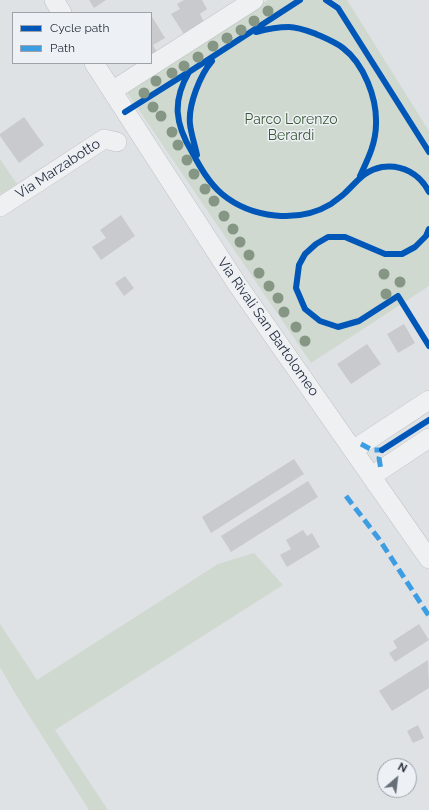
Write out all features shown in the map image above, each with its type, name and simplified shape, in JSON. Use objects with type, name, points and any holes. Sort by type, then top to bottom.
[{"type":"street","points":[[54,0],[61,12]]},
{"type":"street","points":[[112,91],[254,0]]},
{"type":"street","name":"Via Rivali San Bartolomeo","points":[[95,64],[237,284],[429,559]]},
{"type":"street","name":"Via Marzabotto","points":[[0,207],[104,139],[117,142]]},
{"type":"street","points":[[353,450],[429,400]]},
{"type":"street","points":[[372,476],[429,438]]},
{"type":"green space","name":"Parco Lorenzo Berardi","points":[[268,0],[347,0],[429,131],[429,286],[311,363],[126,91]]},
{"type":"green space","points":[[0,159],[17,184],[0,194]]},
{"type":"green space","points":[[254,553],[283,585],[55,730],[108,810],[89,810],[16,695],[0,667],[0,624],[37,680],[218,564]]},
{"type":"building","points":[[89,0],[106,0],[94,8]]},
{"type":"building","points":[[184,0],[202,0],[207,9],[200,14],[204,22],[184,34],[171,14],[180,9],[177,4]]},
{"type":"building","points":[[152,17],[165,38],[153,45],[157,52],[152,54]]},
{"type":"building","points":[[24,117],[44,145],[19,163],[0,134]]},
{"type":"building","points":[[121,215],[135,236],[101,260],[92,247],[106,238],[100,230]]},
{"type":"building","points":[[125,276],[134,288],[124,296],[115,283]]},
{"type":"building","points":[[404,324],[415,343],[398,353],[387,334]]},
{"type":"building","points":[[367,344],[381,364],[351,384],[337,364]]},
{"type":"building","points":[[294,459],[304,474],[211,533],[202,517]]},
{"type":"building","points":[[308,481],[318,497],[231,552],[221,536]]},
{"type":"building","points":[[303,530],[307,536],[312,533],[320,547],[287,567],[280,555],[291,549],[286,540]]},
{"type":"building","points":[[419,624],[429,640],[395,662],[389,653],[397,648],[393,641]]},
{"type":"building","points":[[428,660],[429,688],[392,711],[379,691]]},
{"type":"building","points":[[418,725],[424,738],[413,743],[407,731]]},
{"type":"marked path","points":[[361,444],[372,450],[382,450],[379,458],[381,470]]},
{"type":"marked path","points":[[346,496],[379,539],[429,616]]},
{"type":"cycle path","points":[[300,0],[189,72],[180,93],[178,103],[179,122],[186,142],[205,174],[217,190],[234,202],[261,213],[275,216],[290,216],[318,210],[331,204],[365,174],[382,167],[397,167],[410,172],[421,180],[429,192]]},
{"type":"cycle path","points":[[326,0],[338,8],[429,152]]},
{"type":"cycle path","points":[[256,32],[272,28],[285,27],[303,29],[340,46],[357,63],[368,82],[372,93],[376,114],[376,131],[373,144],[360,176]]},
{"type":"cycle path","points":[[197,155],[191,132],[191,108],[199,82],[212,61]]},
{"type":"cycle path","points":[[125,112],[187,73]]},
{"type":"cycle path","points":[[429,229],[426,236],[415,247],[402,254],[385,254],[345,237],[328,237],[316,244],[305,254],[299,265],[296,288],[305,309],[320,321],[338,327],[359,321],[398,296],[429,346]]},
{"type":"cycle path","points":[[382,450],[429,420]]}]
